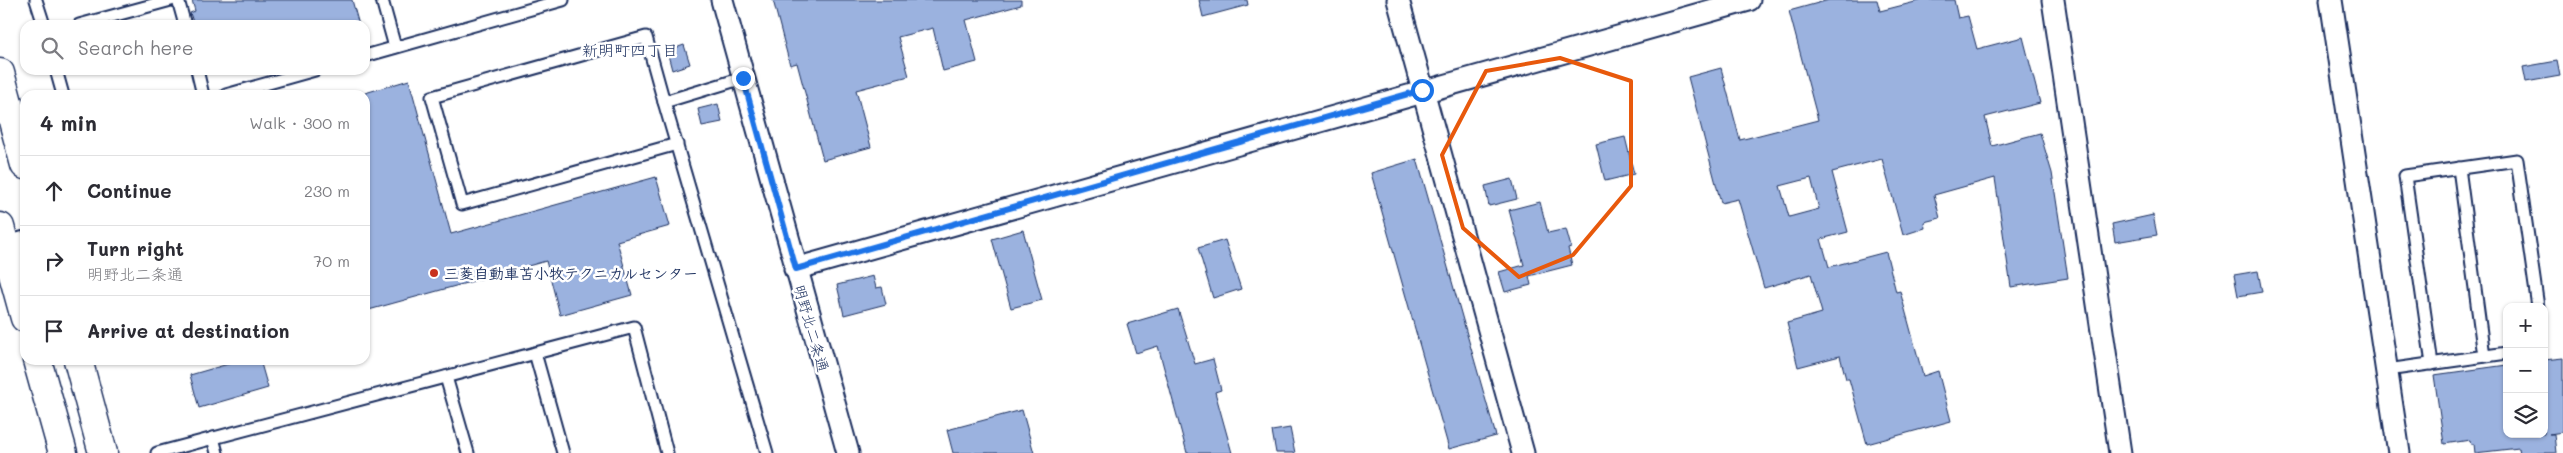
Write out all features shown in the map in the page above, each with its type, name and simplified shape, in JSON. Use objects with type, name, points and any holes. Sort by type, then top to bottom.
[{"type":"main road","points":[[0,73],[19,120]]},
{"type":"main road","points":[[8,241],[20,295]]},
{"type":"main road","points":[[38,365],[63,453]]},
{"type":"main road","points":[[79,365],[103,453]]},
{"type":"street","name":"明野北二条通","points":[[722,0],[848,453]]},
{"type":"street","points":[[1398,0],[1523,453]]},
{"type":"street","points":[[796,269],[1422,90],[1748,0]]},
{"type":"street","points":[[2053,0],[2120,453]]},
{"type":"street","points":[[2331,0],[2400,453]]},
{"type":"lane","points":[[36,0],[42,20]]},
{"type":"lane","points":[[97,20],[171,0]]},
{"type":"lane","points":[[178,0],[184,20]]},
{"type":"lane","points":[[382,0],[395,47]]},
{"type":"lane","points":[[370,54],[563,0]]},
{"type":"lane","points":[[676,144],[462,204],[432,97],[646,37],[767,453]]},
{"type":"lane","points":[[57,75],[62,90]]},
{"type":"lane","points":[[198,75],[203,90]]},
{"type":"lane","points":[[244,90],[297,75]]},
{"type":"lane","points":[[664,102],[743,78]]},
{"type":"lane","points":[[2432,364],[2405,176],[2518,160],[2537,303]]},
{"type":"lane","points":[[2459,168],[2484,356]]},
{"type":"lane","points":[[157,453],[634,327],[667,453]]},
{"type":"lane","points":[[535,354],[563,453]]},
{"type":"lane","points":[[2387,370],[2503,354]]},
{"type":"lane","points":[[446,377],[468,453]]},
{"type":"lane","points":[[213,438],[216,453]]},
{"type":"highlighted area","points":[[1560,58],[1631,81],[1631,186],[1573,255],[1519,277],[1463,228],[1442,155],[1486,71]]},
{"type":"building","points":[[192,0],[352,0],[358,20],[192,20],[190,13],[195,11]]},
{"type":"building","points":[[773,0],[1021,0],[1021,5],[966,20],[977,62],[943,71],[933,28],[898,37],[909,76],[856,90],[871,147],[823,160],[797,63],[790,65]]},
{"type":"building","points":[[1199,0],[1247,0],[1248,5],[1203,17]]},
{"type":"building","points":[[1829,0],[1877,0],[1880,11],[1923,0],[1954,0],[1958,18],[1968,16],[1977,49],[2023,37],[2040,103],[1985,117],[1992,146],[2040,133],[2052,173],[2068,278],[2011,287],[1995,178],[1934,195],[1940,218],[1924,222],[1925,228],[1903,235],[1882,159],[1832,172],[1848,232],[1821,239],[1829,267],[1886,252],[1896,292],[1900,291],[1923,376],[1938,371],[1951,421],[1867,444],[1849,379],[1846,379],[1840,356],[1798,367],[1787,323],[1822,313],[1811,274],[1764,288],[1738,199],[1721,203],[1688,77],[1721,68],[1740,140],[1818,120],[1789,11]],"holes":[[[1811,178],[1819,209],[1789,217],[1780,186]]]},
{"type":"building","points":[[684,45],[690,64],[672,70],[667,51]]},
{"type":"building","points":[[2557,61],[2560,76],[2526,82],[2523,67]]},
{"type":"building","name":"三菱自動車苫小牧テクニカルセンター","points":[[409,80],[451,234],[656,177],[670,226],[617,241],[632,295],[560,315],[546,261],[370,310],[370,92]]},
{"type":"building","points":[[718,104],[722,122],[702,126],[698,109]]},
{"type":"building","points":[[1625,137],[1634,174],[1605,181],[1596,144]]},
{"type":"building","points":[[1417,159],[1496,436],[1449,449],[1371,173]]},
{"type":"building","points":[[1512,179],[1517,199],[1489,206],[1485,186]]},
{"type":"building","points":[[1540,202],[1548,233],[1566,229],[1571,247],[1568,248],[1572,265],[1529,276],[1531,285],[1505,292],[1499,272],[1524,265],[1509,210]]},
{"type":"building","points":[[2153,215],[2157,235],[2115,242],[2112,224]]},
{"type":"building","points":[[1023,230],[1042,300],[1011,308],[992,239]]},
{"type":"building","points":[[1225,240],[1241,289],[1213,298],[1198,248]]},
{"type":"building","points":[[2258,271],[2262,292],[2238,296],[2234,275]]},
{"type":"building","points":[[873,276],[876,288],[882,287],[886,304],[844,315],[837,285]]},
{"type":"building","points":[[1178,309],[1195,364],[1213,359],[1221,390],[1215,392],[1232,453],[1187,453],[1158,346],[1136,353],[1127,324]]},
{"type":"building","points":[[2563,358],[2563,432],[2549,434],[2554,434],[2556,453],[2520,453],[2519,448],[2475,453],[2474,444],[2471,444],[2470,440],[2444,444],[2434,375],[2503,366],[2503,438],[2548,438],[2548,360]]},
{"type":"building","points":[[225,365],[261,365],[268,388],[199,408],[190,375]]},
{"type":"building","points":[[1022,410],[1034,453],[953,453],[947,430]]},
{"type":"building","points":[[1290,428],[1295,453],[1276,453],[1272,431]]},
{"type":"place","name":"三菱自動車苫小牧テクニカルセンター","points":[[434,273]]},
{"type":"district","name":"新明町四丁目","points":[[630,49]]},
{"type":"route","points":[[743,78],[796,269],[1422,90]]}]
